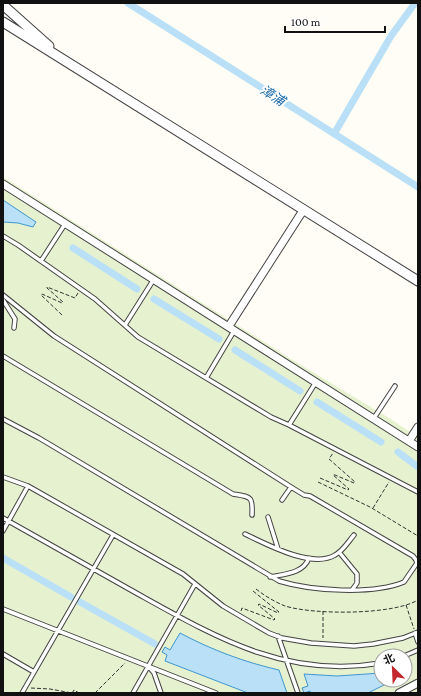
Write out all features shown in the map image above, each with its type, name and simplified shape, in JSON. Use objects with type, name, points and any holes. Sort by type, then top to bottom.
[{"type":"street","points":[[3,5],[70,64]]},
{"type":"street","points":[[3,22],[418,281]]},
{"type":"street","points":[[3,184],[418,447]]},
{"type":"street","points":[[232,328],[304,209]]},
{"type":"street","points":[[409,441],[418,427]]},
{"type":"street","points":[[399,693],[418,683]]},
{"type":"lane","points":[[41,261],[66,224]]},
{"type":"lane","points":[[3,236],[95,300],[138,337],[271,417],[418,492]]},
{"type":"lane","points":[[124,325],[154,279]]},
{"type":"lane","points":[[3,295],[54,336],[304,495],[310,496],[413,556],[416,560],[416,564],[404,582],[378,588],[352,590],[318,589],[302,587],[279,581],[38,438],[3,419]]},
{"type":"lane","points":[[3,300],[15,319],[14,328]]},
{"type":"lane","points":[[206,378],[232,328]]},
{"type":"lane","points":[[3,356],[233,494],[250,498],[253,502],[252,515]]},
{"type":"lane","points":[[289,425],[316,382]]},
{"type":"lane","points":[[374,418],[395,386]]},
{"type":"lane","points":[[3,477],[28,486],[183,574],[223,606],[278,636],[293,641],[323,645],[354,646],[403,638],[416,633],[418,642]]},
{"type":"lane","points":[[3,531],[28,486]]},
{"type":"lane","points":[[282,500],[291,487]]},
{"type":"lane","points":[[268,517],[278,549]]},
{"type":"lane","points":[[3,518],[177,616],[232,643],[273,658],[287,661],[341,667],[373,664]]},
{"type":"lane","points":[[22,693],[113,534]]},
{"type":"lane","points":[[245,534],[299,557],[309,558],[327,558],[339,552],[354,535]]},
{"type":"lane","points":[[339,552],[358,574],[357,583],[352,590]]},
{"type":"lane","points":[[270,577],[286,574],[302,568],[307,563],[309,558]]},
{"type":"lane","points":[[133,693],[195,584]]},
{"type":"lane","points":[[3,609],[216,693]]},
{"type":"lane","points":[[278,636],[298,693]]},
{"type":"lane","points":[[3,654],[34,672]]},
{"type":"lane","points":[[148,666],[155,676],[161,693]]},
{"type":"lane","points":[[155,676],[158,672],[163,672]]},
{"type":"path","points":[[62,315],[41,295],[42,294],[62,303],[63,302],[46,288],[47,287],[75,298],[81,290]]},
{"type":"path","points":[[320,478],[348,490],[349,489],[333,475],[335,474],[354,483],[355,482],[329,459],[336,449]]},
{"type":"path","points":[[373,509],[391,478]]},
{"type":"path","points":[[318,482],[373,509],[418,536]]},
{"type":"path","points":[[256,589],[266,597],[284,606],[296,609],[323,611],[363,612],[406,604],[418,600]]},
{"type":"path","points":[[238,615],[242,608],[274,620],[275,619],[258,605],[259,604],[278,612],[253,591]]},
{"type":"path","points":[[406,604],[416,633]]},
{"type":"path","points":[[323,611],[323,645]]},
{"type":"path","points":[[95,693],[130,659]]},
{"type":"path","points":[[25,688],[50,689],[72,693],[74,690],[79,693]]},
{"type":"green space","points":[[3,177],[291,359],[418,437],[418,693],[3,693]]},
{"type":"water","points":[[3,200],[36,222],[33,227],[18,223],[3,222]]},
{"type":"water","points":[[180,633],[228,655],[279,670],[287,693],[248,693],[165,661],[167,655],[162,652],[165,647],[170,650]]},
{"type":"water","points":[[304,674],[337,676],[373,674],[373,688],[378,688],[368,693],[311,693],[310,691],[304,693],[302,688],[308,686]]},
{"type":"waterway","name":"漳浦","points":[[128,3],[418,187]]},
{"type":"waterway","points":[[334,134],[391,36],[415,3]]},
{"type":"waterway","points":[[73,248],[137,289]]},
{"type":"waterway","points":[[154,299],[219,339]]},
{"type":"waterway","points":[[235,350],[300,391]]},
{"type":"waterway","points":[[317,402],[381,442]]},
{"type":"waterway","points":[[398,452],[418,467]]},
{"type":"waterway","points":[[3,558],[71,597]]},
{"type":"waterway","points":[[80,602],[155,644]]}]
